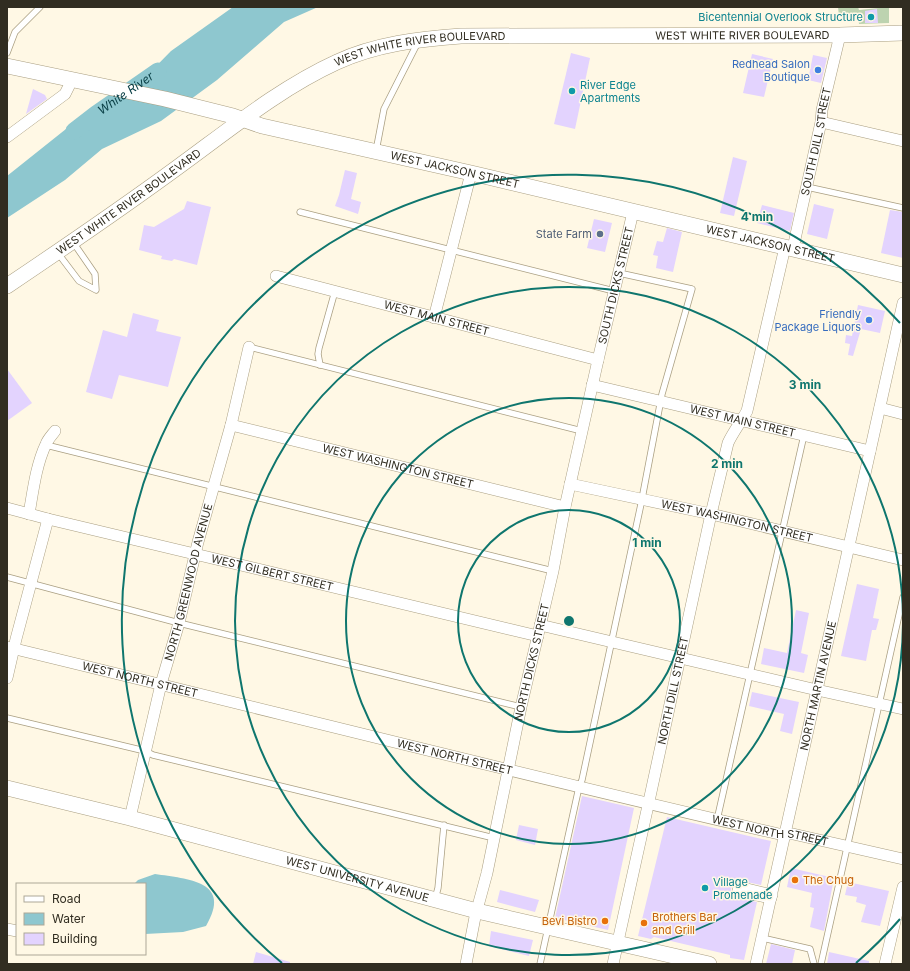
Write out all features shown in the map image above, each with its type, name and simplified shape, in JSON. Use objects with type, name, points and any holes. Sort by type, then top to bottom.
[{"type":"street","name":"WEST WHITE RIVER BOULEVARD","points":[[7,286],[115,213],[242,120],[293,86],[337,62],[371,50],[419,40],[443,37],[840,35],[903,33]]},
{"type":"street","name":"SOUTH DILL STREET","points":[[742,421],[747,411],[806,187],[840,35]]},
{"type":"street","name":"WEST JACKSON STREET","points":[[7,66],[130,91],[242,120],[789,247],[903,275]]},
{"type":"street","points":[[7,137],[65,94],[70,80]]},
{"type":"street","points":[[821,122],[903,141]]},
{"type":"street","points":[[434,318],[471,173]]},
{"type":"street","name":"SOUTH DICKS STREET","points":[[598,360],[633,212]]},
{"type":"street","name":"WEST MAIN STREET","points":[[276,276],[598,360]]},
{"type":"street","name":"NORTH MARTIN AVENUE","points":[[756,964],[870,451],[899,339],[903,303]]},
{"type":"street","name":"NORTH GREENWOOD AVENUE","points":[[130,818],[161,684],[179,623],[231,425],[249,347]]},
{"type":"street","name":"NORTH DICKS STREET","points":[[466,964],[598,360]]},
{"type":"street","name":"WEST MAIN STREET","points":[[592,385],[870,451]]},
{"type":"street","points":[[880,408],[903,414]]},
{"type":"street","name":"NORTH DILL STREET","points":[[613,964],[711,514],[728,443],[732,434],[742,421]]},
{"type":"street","name":"WEST WASHINGTON STREET","points":[[231,425],[565,507]]},
{"type":"street","points":[[29,514],[34,485],[46,444],[55,431]]},
{"type":"street","name":"WEST WASHINGTON STREET","points":[[570,484],[642,498],[903,560]]},
{"type":"street","name":"WEST GILBERT STREET","points":[[7,508],[196,555],[539,630],[611,640],[817,690],[903,709]]},
{"type":"street","points":[[7,678],[10,648],[31,583],[48,519]]},
{"type":"street","name":"WEST NORTH STREET","points":[[10,648],[161,684],[508,771],[779,834],[793,834],[903,859]]},
{"type":"street","name":"WEST UNIVERSITY AVENUE","points":[[7,788],[130,818],[478,910],[617,942],[687,961],[709,964]]},
{"type":"street","points":[[885,964],[903,887]]},
{"type":"lane","points":[[7,53],[15,32],[40,7]]},
{"type":"lane","points":[[376,151],[384,110],[419,40]]},
{"type":"lane","points":[[806,187],[903,208]]},
{"type":"lane","points":[[300,212],[450,251],[614,291]]},
{"type":"lane","points":[[57,252],[79,281],[96,290],[95,274],[73,242]]},
{"type":"lane","points":[[540,964],[578,787],[582,780],[642,498],[662,394],[692,289],[619,273]]},
{"type":"lane","points":[[320,365],[318,354],[319,348],[335,291]]},
{"type":"lane","points":[[249,347],[582,431]]},
{"type":"lane","points":[[717,820],[804,435]]},
{"type":"lane","points":[[46,444],[553,571]]},
{"type":"lane","points":[[7,577],[179,623],[521,707]]},
{"type":"lane","points":[[821,964],[903,597]]},
{"type":"lane","points":[[7,718],[494,838]]},
{"type":"lane","points":[[435,899],[438,888],[444,825]]},
{"type":"lane","points":[[762,938],[810,949],[814,964]]},
{"type":"green space","points":[[838,7],[858,7],[859,10],[889,7],[889,23],[859,24],[858,15],[839,16]]},
{"type":"water","points":[[233,7],[318,7],[284,22],[217,80],[161,121],[102,149],[65,180],[7,218],[7,176],[71,125],[115,108],[171,51]]},
{"type":"water","points":[[155,874],[181,878],[203,885],[210,891],[214,900],[213,911],[206,926],[183,932],[146,934],[146,883],[135,883],[138,880]]},
{"type":"building","name":"Bicentennial Overlook Structure","points":[[877,9],[878,23],[865,23],[865,11]]},
{"type":"building","name":"River Edge Apartments","points":[[571,53],[590,58],[575,129],[554,124]]},
{"type":"building","points":[[752,54],[773,59],[764,97],[743,93]]},
{"type":"building","name":"Redhead Salon Boutique","points":[[813,55],[827,58],[821,83],[808,80]]},
{"type":"building","points":[[33,89],[45,95],[47,99],[26,114]]},
{"type":"building","points":[[733,157],[747,161],[734,216],[720,213]]},
{"type":"building","points":[[345,170],[357,173],[351,199],[361,202],[358,214],[335,206]]},
{"type":"building","points":[[187,201],[211,207],[197,265],[174,259],[172,261],[161,259],[162,256],[139,250],[144,225],[154,227],[184,209]]},
{"type":"building","points":[[814,204],[834,209],[827,239],[807,234]]},
{"type":"building","points":[[762,205],[794,213],[790,231],[757,223]]},
{"type":"building","points":[[890,210],[903,212],[903,258],[881,253]]},
{"type":"building","name":"State Farm","points":[[594,219],[612,223],[605,252],[587,248]]},
{"type":"building","points":[[667,228],[682,232],[673,272],[656,268],[658,256],[653,255],[657,241],[663,242]]},
{"type":"building","name":"Friendly Package Liquors","points":[[858,305],[885,311],[880,333],[861,329],[853,356],[848,355],[850,344],[845,343],[846,335],[852,336]]},
{"type":"building","points":[[133,313],[159,320],[156,331],[181,337],[168,387],[119,375],[112,399],[86,392],[103,330],[127,337]]},
{"type":"building","points":[[7,369],[32,403],[7,421]]},
{"type":"building","points":[[857,584],[879,589],[873,618],[879,619],[876,630],[872,630],[866,661],[841,656]]},
{"type":"building","points":[[796,610],[809,613],[801,653],[808,655],[804,673],[761,664],[764,648],[787,653]]},
{"type":"building","points":[[752,692],[799,702],[792,734],[780,731],[784,714],[749,706]]},
{"type":"building","points":[[582,796],[634,808],[608,930],[555,918]]},
{"type":"building","name":"Village Promenade","points":[[667,817],[771,841],[761,885],[737,880],[734,882],[731,889],[731,893],[736,898],[757,902],[744,960],[730,958],[730,955],[654,937],[651,939],[638,936]]},
{"type":"building","points":[[519,825],[538,829],[535,845],[516,840]]},
{"type":"building","points":[[791,868],[834,878],[824,931],[810,927],[814,908],[810,907],[812,893],[787,887]]},
{"type":"building","points":[[848,882],[889,891],[880,926],[861,922],[866,905],[856,902],[857,897],[845,895]]},
{"type":"building","points":[[500,890],[539,900],[535,912],[497,902]]},
{"type":"building","points":[[491,931],[533,940],[529,956],[489,946]]},
{"type":"building","points":[[771,944],[795,950],[792,964],[766,964]]},
{"type":"building","points":[[256,952],[290,962],[290,964],[253,964]]},
{"type":"building","points":[[829,952],[869,961],[869,964],[827,964]]},
{"type":"waterway","name":"White River","points":[[74,131],[158,71]]},
{"type":"place","name":"Bicentennial Overlook Structure","points":[[871,17]]},
{"type":"place","name":"Redhead Salon Boutique","points":[[818,70]]},
{"type":"place","name":"River Edge Apartments","points":[[572,91]]},
{"type":"place","name":"State Farm","points":[[600,234]]},
{"type":"place","name":"Friendly Package Liquors","points":[[869,320]]},
{"type":"place","name":"The Chug","points":[[795,880]]},
{"type":"place","name":"Village Promenade","points":[[705,888]]},
{"type":"place","name":"Bevi Bistro","points":[[605,921]]},
{"type":"place","name":"Brothers Bar and Grill","points":[[644,923]]}]
